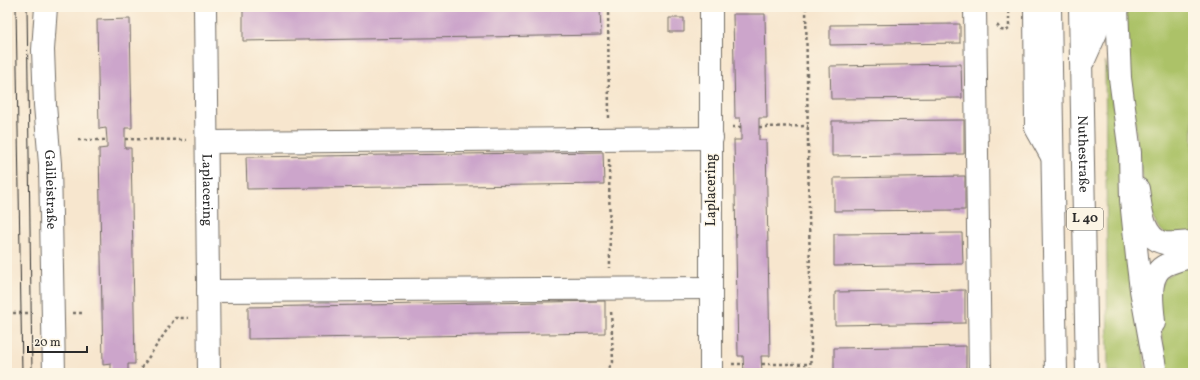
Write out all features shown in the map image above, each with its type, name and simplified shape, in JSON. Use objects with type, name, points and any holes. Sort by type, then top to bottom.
[{"type":"main road","name":"Galileistraße","points":[[46,7],[43,50],[45,105],[50,164],[54,373]]},
{"type":"main road","name":"Laplacering","points":[[205,7],[209,373]]},
{"type":"main road","name":"Laplacering","points":[[711,7],[711,373]]},
{"type":"main road","points":[[975,7],[980,373]]},
{"type":"main road","points":[[1034,7],[1036,128],[1052,158]]},
{"type":"main road","name":"L 40","points":[[1050,7],[1056,373]]},
{"type":"main road","name":"Nuthestraße","points":[[1080,7],[1087,373]]},
{"type":"main road","points":[[1082,65],[1096,33],[1099,7]]},
{"type":"main road","points":[[1117,7],[1120,78],[1130,153],[1146,226],[1153,238],[1164,242],[1193,242]]},
{"type":"main road","points":[[207,142],[712,138]]},
{"type":"main road","points":[[1130,153],[1131,200],[1141,290],[1155,368]]},
{"type":"main road","points":[[1155,368],[1153,304],[1154,278],[1157,272],[1164,266],[1193,256]]},
{"type":"main road","points":[[208,291],[711,288]]},
{"type":"path","points":[[606,373],[613,362],[610,289],[608,7]]},
{"type":"path","points":[[806,7],[810,373]]},
{"type":"path","points":[[997,18],[998,28],[1006,31],[1009,29],[1009,7]]},
{"type":"path","points":[[759,127],[808,126]]},
{"type":"path","points":[[125,139],[165,138],[207,142]]},
{"type":"path","points":[[78,140],[107,140]]},
{"type":"path","points":[[138,373],[175,318],[208,318]]},
{"type":"path","points":[[762,364],[810,364]]},
{"type":"path","points":[[138,373],[209,373]]},
{"type":"green space","points":[[1121,7],[1193,7],[1193,237],[1167,236],[1159,228],[1151,213],[1144,186],[1138,150]]},
{"type":"green space","points":[[1105,61],[1110,74],[1146,373],[1108,373]]},
{"type":"green space","points":[[1193,261],[1193,373],[1166,373],[1157,298],[1164,278]]},
{"type":"building","points":[[346,7],[600,7],[601,35],[243,41],[243,9]]},
{"type":"building","points":[[733,14],[765,14],[767,118],[759,118],[759,140],[766,140],[770,356],[761,356],[762,373],[744,373],[743,356],[738,356],[734,140],[741,140],[741,127],[740,118],[735,118]]},
{"type":"building","points":[[669,18],[684,18],[684,32],[669,32]]},
{"type":"building","points":[[130,19],[132,128],[125,128],[125,148],[131,148],[135,364],[128,364],[128,373],[111,373],[111,364],[103,365],[99,149],[107,148],[107,140],[106,128],[99,129],[97,20]]},
{"type":"building","points":[[960,24],[960,43],[830,45],[830,25]]},
{"type":"building","points":[[961,64],[962,98],[831,99],[830,66]]},
{"type":"building","points":[[964,120],[964,154],[832,156],[832,121]]},
{"type":"building","points":[[603,152],[604,184],[247,189],[246,157]]},
{"type":"building","points":[[965,176],[965,210],[834,211],[834,178]]},
{"type":"building","points":[[962,233],[963,264],[834,266],[834,234]]},
{"type":"building","points":[[965,290],[965,323],[835,325],[835,292]]},
{"type":"building","points":[[605,301],[605,333],[248,339],[248,307]]},
{"type":"building","points":[[966,346],[966,373],[834,373],[834,348]]},
{"type":"tram line","points":[[16,7],[22,373]]},
{"type":"tram line","points":[[27,7],[32,373]]}]
